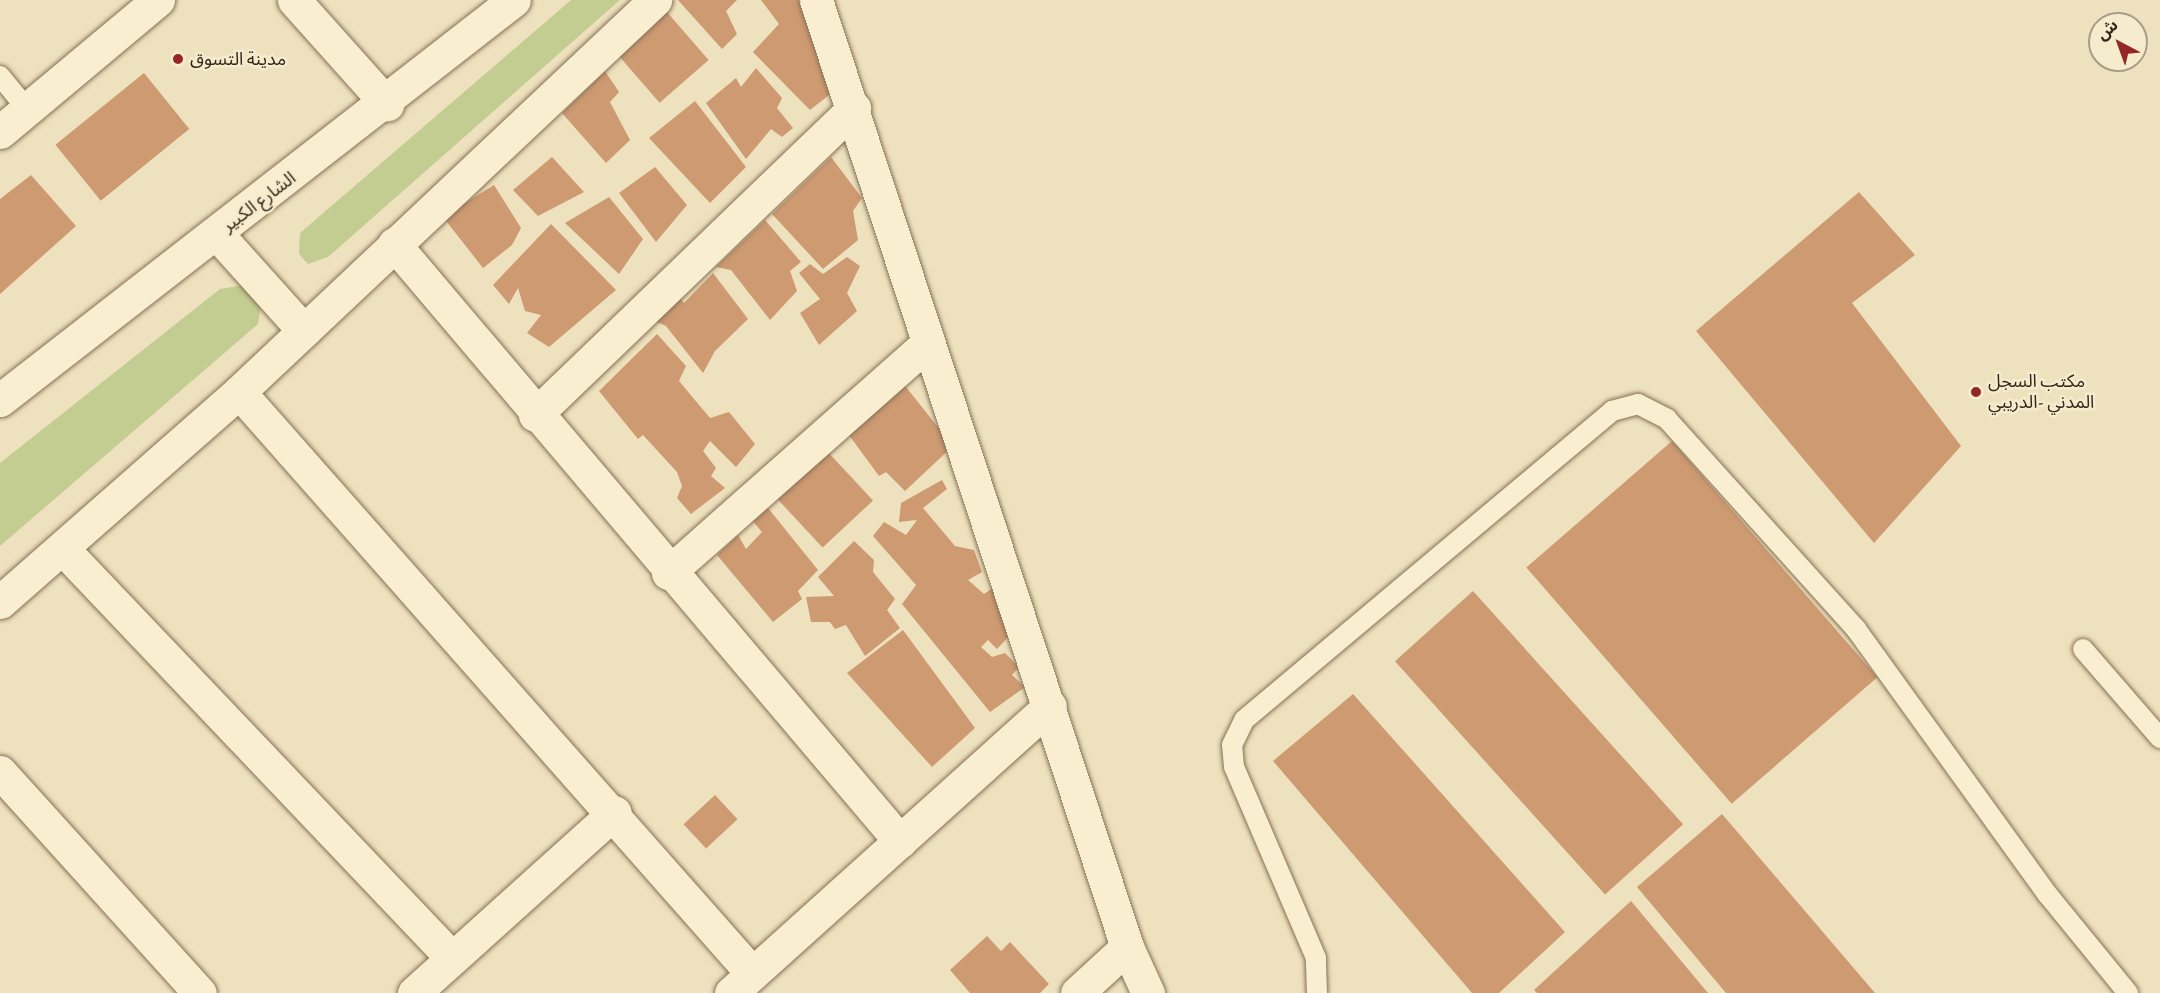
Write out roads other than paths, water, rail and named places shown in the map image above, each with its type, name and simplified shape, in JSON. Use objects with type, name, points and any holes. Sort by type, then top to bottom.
[{"type":"street","points":[[294,0],[387,105]]},
{"type":"street","name":"الشارع الكبير","points":[[4,389],[217,234],[387,105],[514,0]]},
{"type":"street","points":[[0,602],[239,392],[656,0]]},
{"type":"street","points":[[816,0],[854,108],[926,345],[1050,706],[1127,947],[1148,993]]},
{"type":"street","points":[[0,132],[139,6]]},
{"type":"street","points":[[536,414],[854,108]]},
{"type":"street","points":[[217,234],[304,331]]},
{"type":"street","points":[[394,244],[668,573],[900,841]]},
{"type":"street","points":[[668,573],[926,345]]},
{"type":"street","points":[[239,392],[615,812],[741,983],[1050,706]]},
{"type":"street","points":[[62,548],[452,958]]},
{"type":"street","points":[[0,772],[200,993]]},
{"type":"street","points":[[414,993],[615,812]]},
{"type":"street","points":[[1077,993],[1127,947]]},
{"type":"lane","points":[[0,76],[27,109]]},
{"type":"lane","points":[[1317,993],[1316,958],[1234,767],[1232,745],[1245,720],[1612,411],[1638,404],[1675,427],[1856,629],[2048,895],[2128,993]]},
{"type":"lane","points":[[2083,649],[2160,738]]},
{"type":"place","name":"مدينة التسوق","points":[[178,59]]},
{"type":"place","name":"مكتب السجل المدني -الدريبي","points":[[1976,392]]}]
